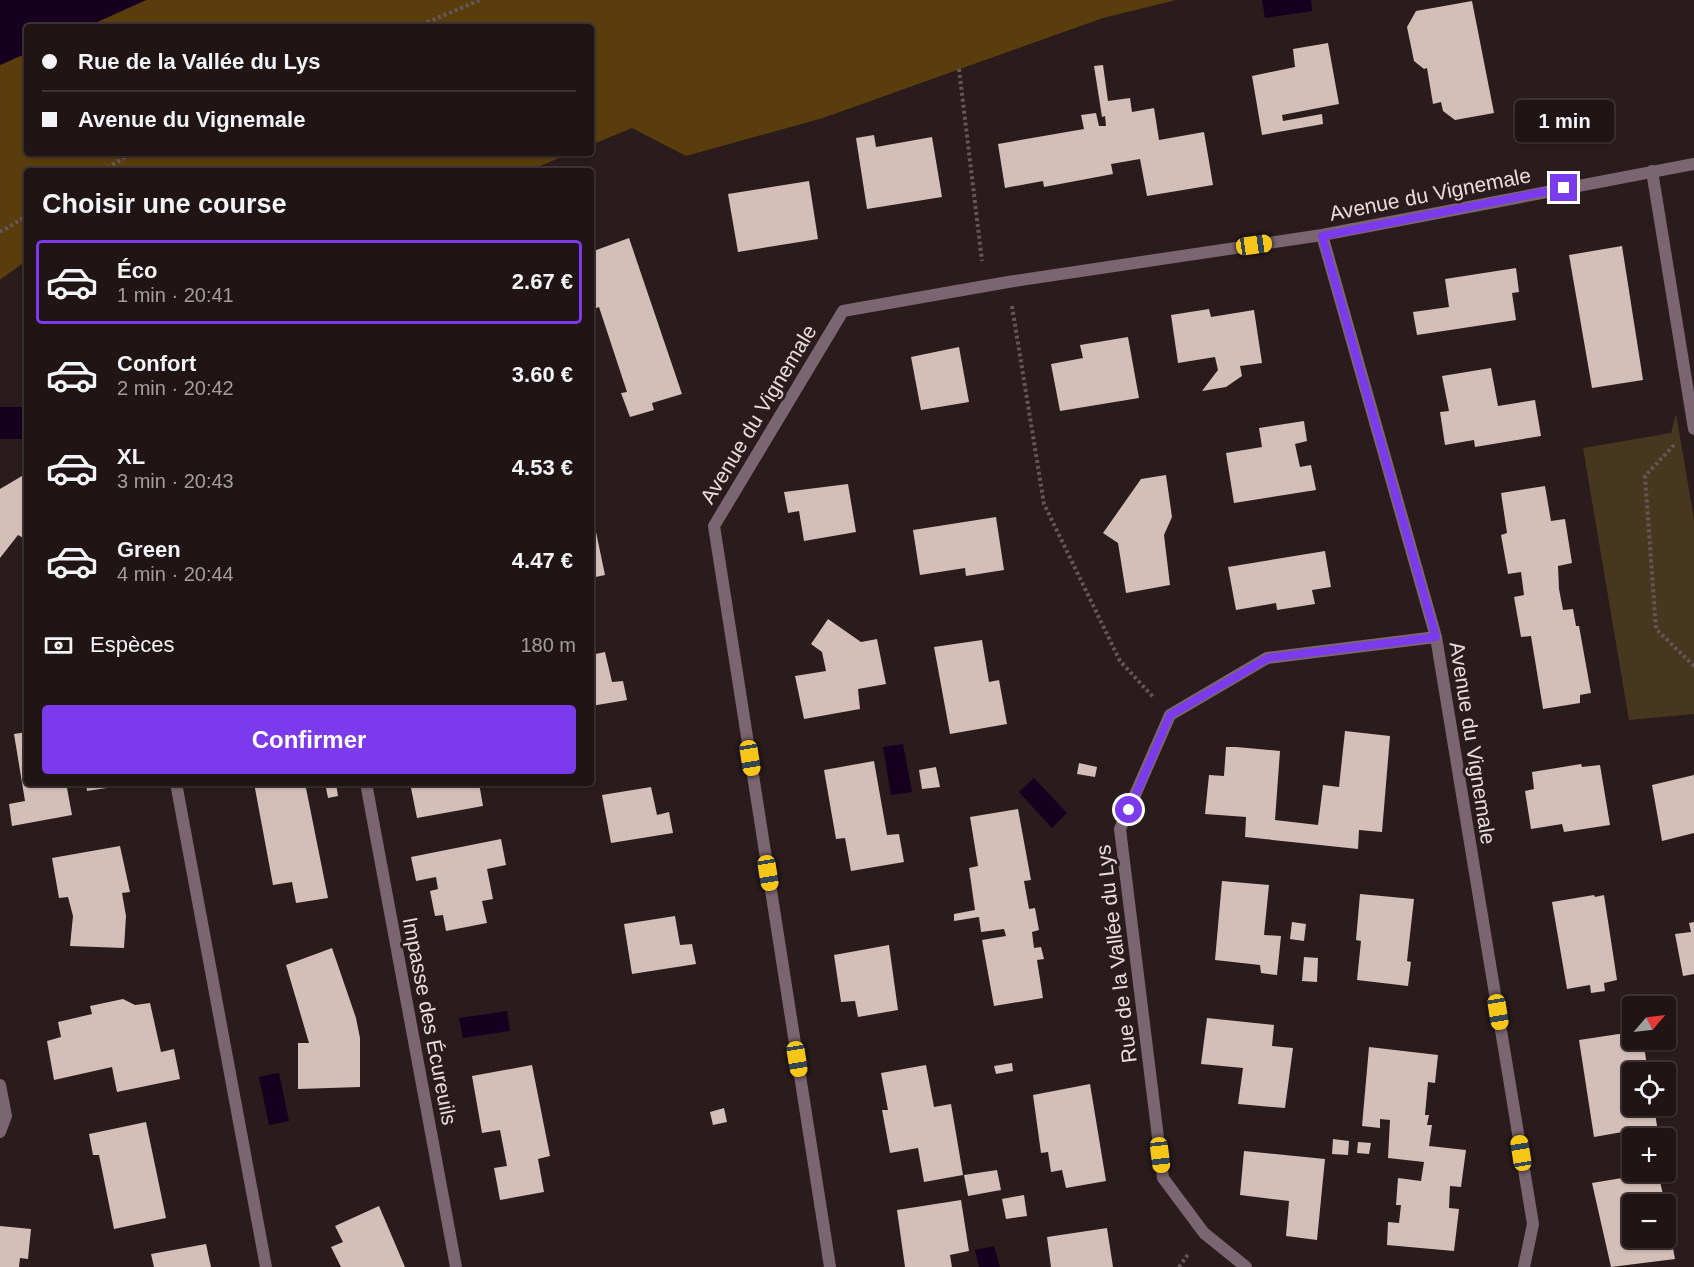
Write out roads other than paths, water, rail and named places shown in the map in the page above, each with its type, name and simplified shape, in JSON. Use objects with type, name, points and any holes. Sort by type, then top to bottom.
[{"type":"street","name":"Avenue du Vignemale","points":[[830,1267],[714,526],[843,311],[1008,282],[1322,236],[1694,164]]},
{"type":"street","points":[[1652,171],[1694,427]]},
{"type":"street","name":"Avenue du Vignemale","points":[[1322,236],[1436,637],[1533,1224],[1524,1267]]},
{"type":"street","name":"Rue de la Vallée du Lys","points":[[1246,1267],[1204,1233],[1163,1178],[1120,829],[1170,715],[1268,658],[1436,637]]},
{"type":"street","points":[[177,786],[266,1267]]},
{"type":"street","name":"Impasse des Écureuils","points":[[367,786],[456,1267]]},
{"type":"street","points":[[0,1085],[6,1116],[0,1132]]}]
